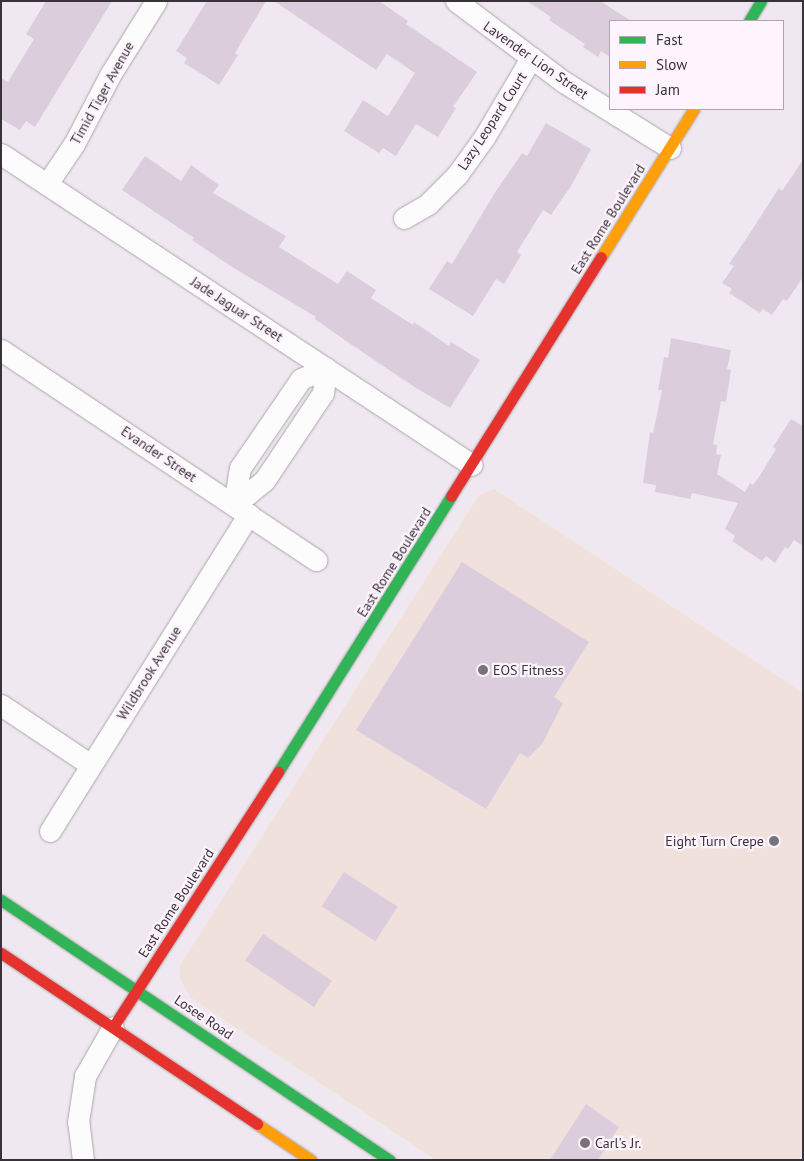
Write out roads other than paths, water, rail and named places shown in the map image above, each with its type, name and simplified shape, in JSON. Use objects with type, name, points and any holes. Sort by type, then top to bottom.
[{"type":"street","name":"Timid Tiger Avenue","points":[[47,184],[74,144],[110,75],[156,1]]},
{"type":"street","name":"Lavender Lion Street","points":[[456,1],[531,58],[609,109]]},
{"type":"street","points":[[750,20],[761,1]]},
{"type":"street","name":"Lazy Leopard Court","points":[[404,218],[428,204],[457,175],[485,136],[531,58]]},
{"type":"street","name":"Lavender Lion Street","points":[[611,110],[670,148]]},
{"type":"street","name":"East Rome Boulevard","points":[[113,1027],[269,787],[693,110]]},
{"type":"street","name":"Jade Jaguar Street","points":[[1,154],[472,465]]},
{"type":"street","name":"Evander Street","points":[[1,350],[316,560]]},
{"type":"street","name":"Wildbrook Avenue","points":[[50,831],[242,510],[240,468],[300,379],[326,368]]},
{"type":"street","points":[[1,705],[91,765]]},
{"type":"street","name":"Losee Road","points":[[1,900],[390,1160]]},
{"type":"street","points":[[1,953],[310,1160]]},
{"type":"street","points":[[83,1160],[78,1122],[85,1076],[113,1027]]},
{"type":"place","name":"EOS Fitness","points":[[483,670]]},
{"type":"place","name":"Eight Turn Crepe","points":[[774,841]]},
{"type":"place","name":"Carl's Jr.","points":[[585,1143]]}]
